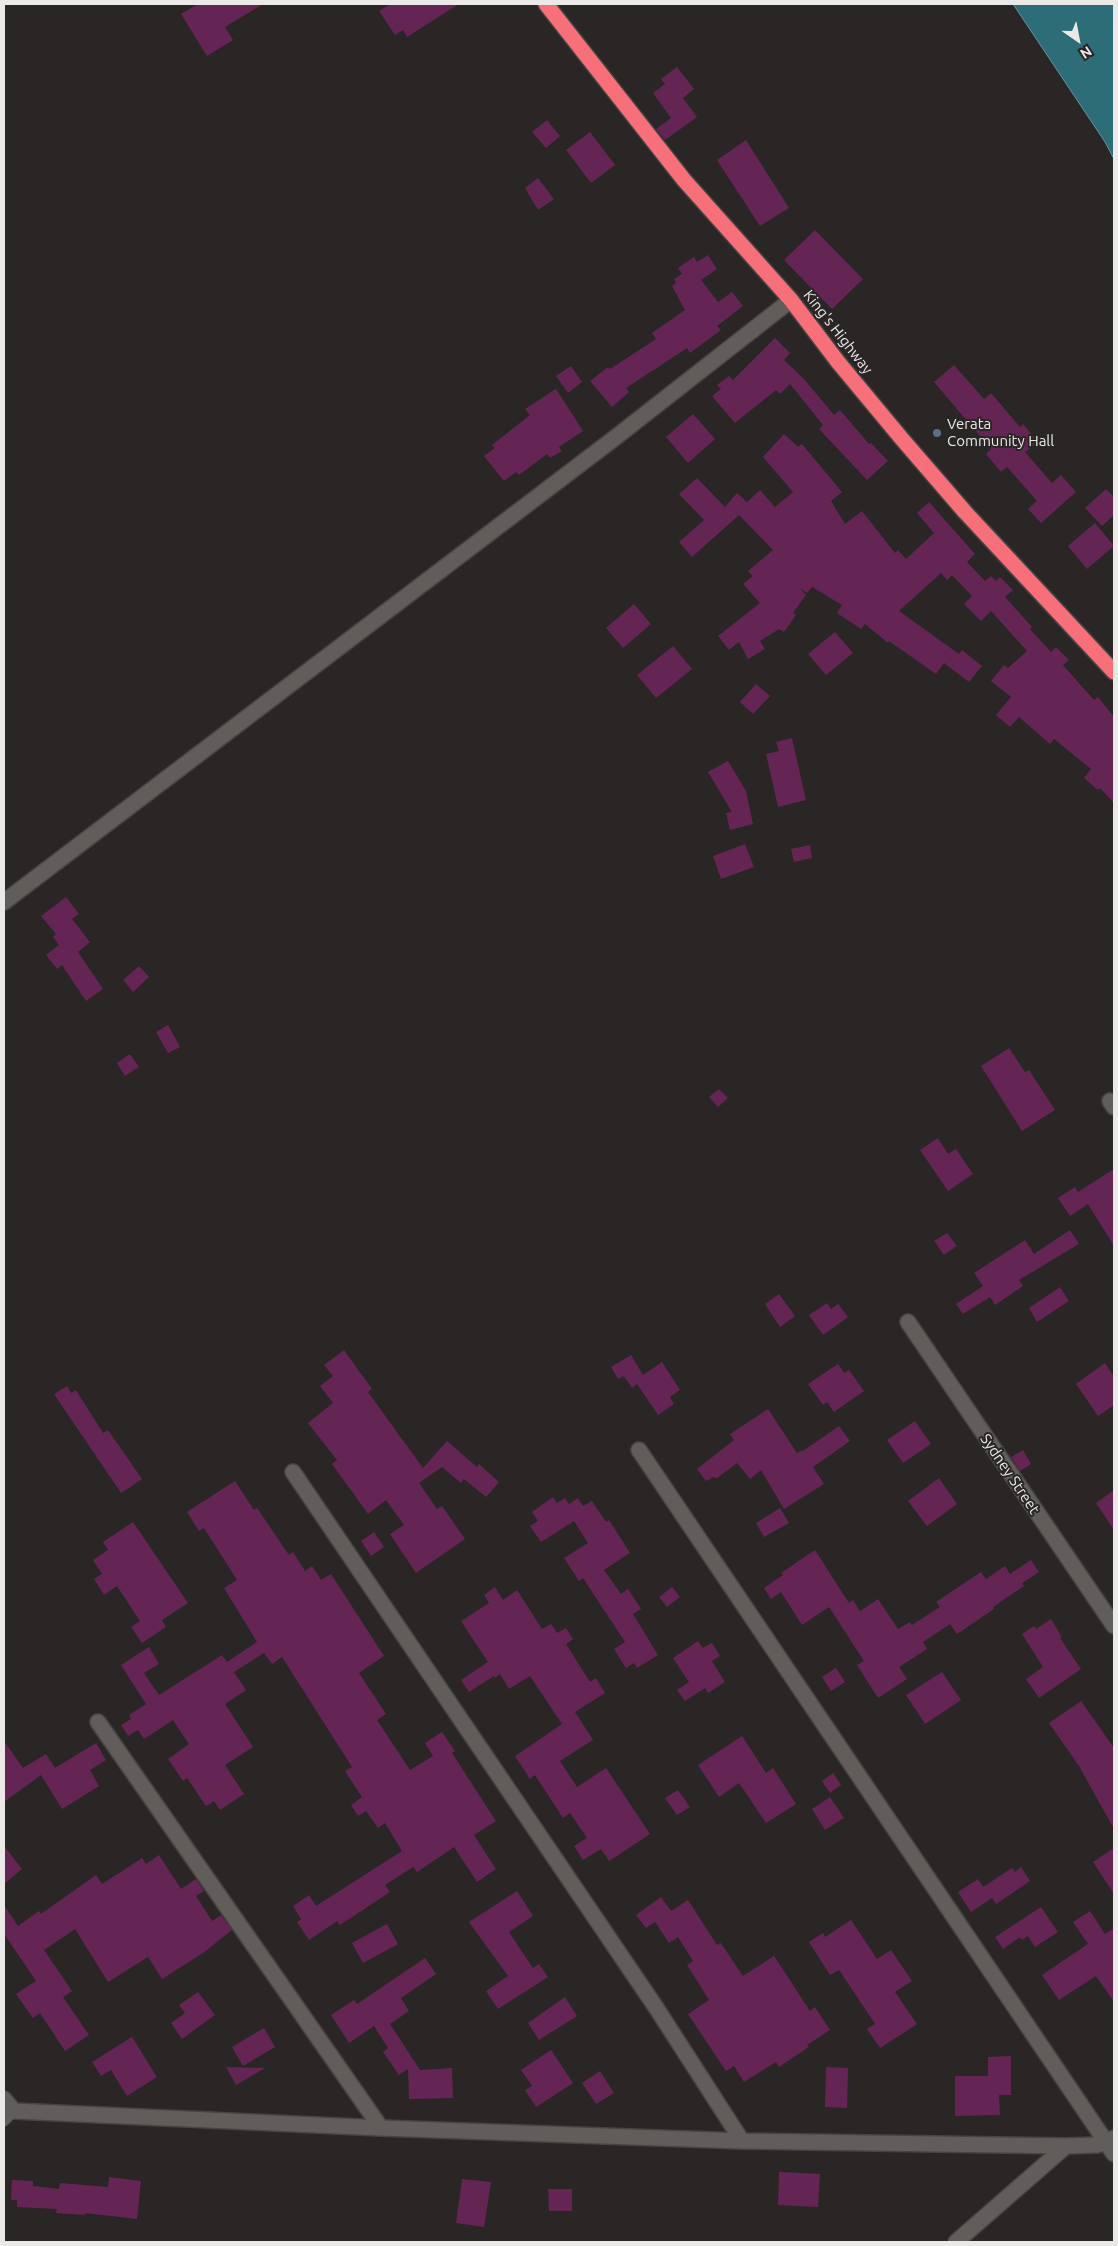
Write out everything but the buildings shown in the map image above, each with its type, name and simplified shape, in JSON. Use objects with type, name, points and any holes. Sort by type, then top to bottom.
[{"type":"highway","name":"King's Highway","points":[[546,4],[684,180],[791,300],[844,369],[965,512],[1114,672]]},
{"type":"street","points":[[4,902],[616,437],[791,300]]},
{"type":"street","name":"Sydney Street","points":[[908,1322],[1114,1626]]},
{"type":"street","points":[[639,1450],[1110,2139],[1114,2154]]},
{"type":"street","points":[[293,1472],[657,2009],[742,2141]]},
{"type":"street","points":[[98,1722],[381,2128]]},
{"type":"street","points":[[4,2099],[9,2116],[742,2141],[1087,2147],[1110,2139]]},
{"type":"street","points":[[956,2242],[1066,2146]]},
{"type":"water","points":[[1013,4],[1114,4],[1114,159],[1105,142]]},
{"type":"place","name":"Verata Community Hall","points":[[937,433]]}]
